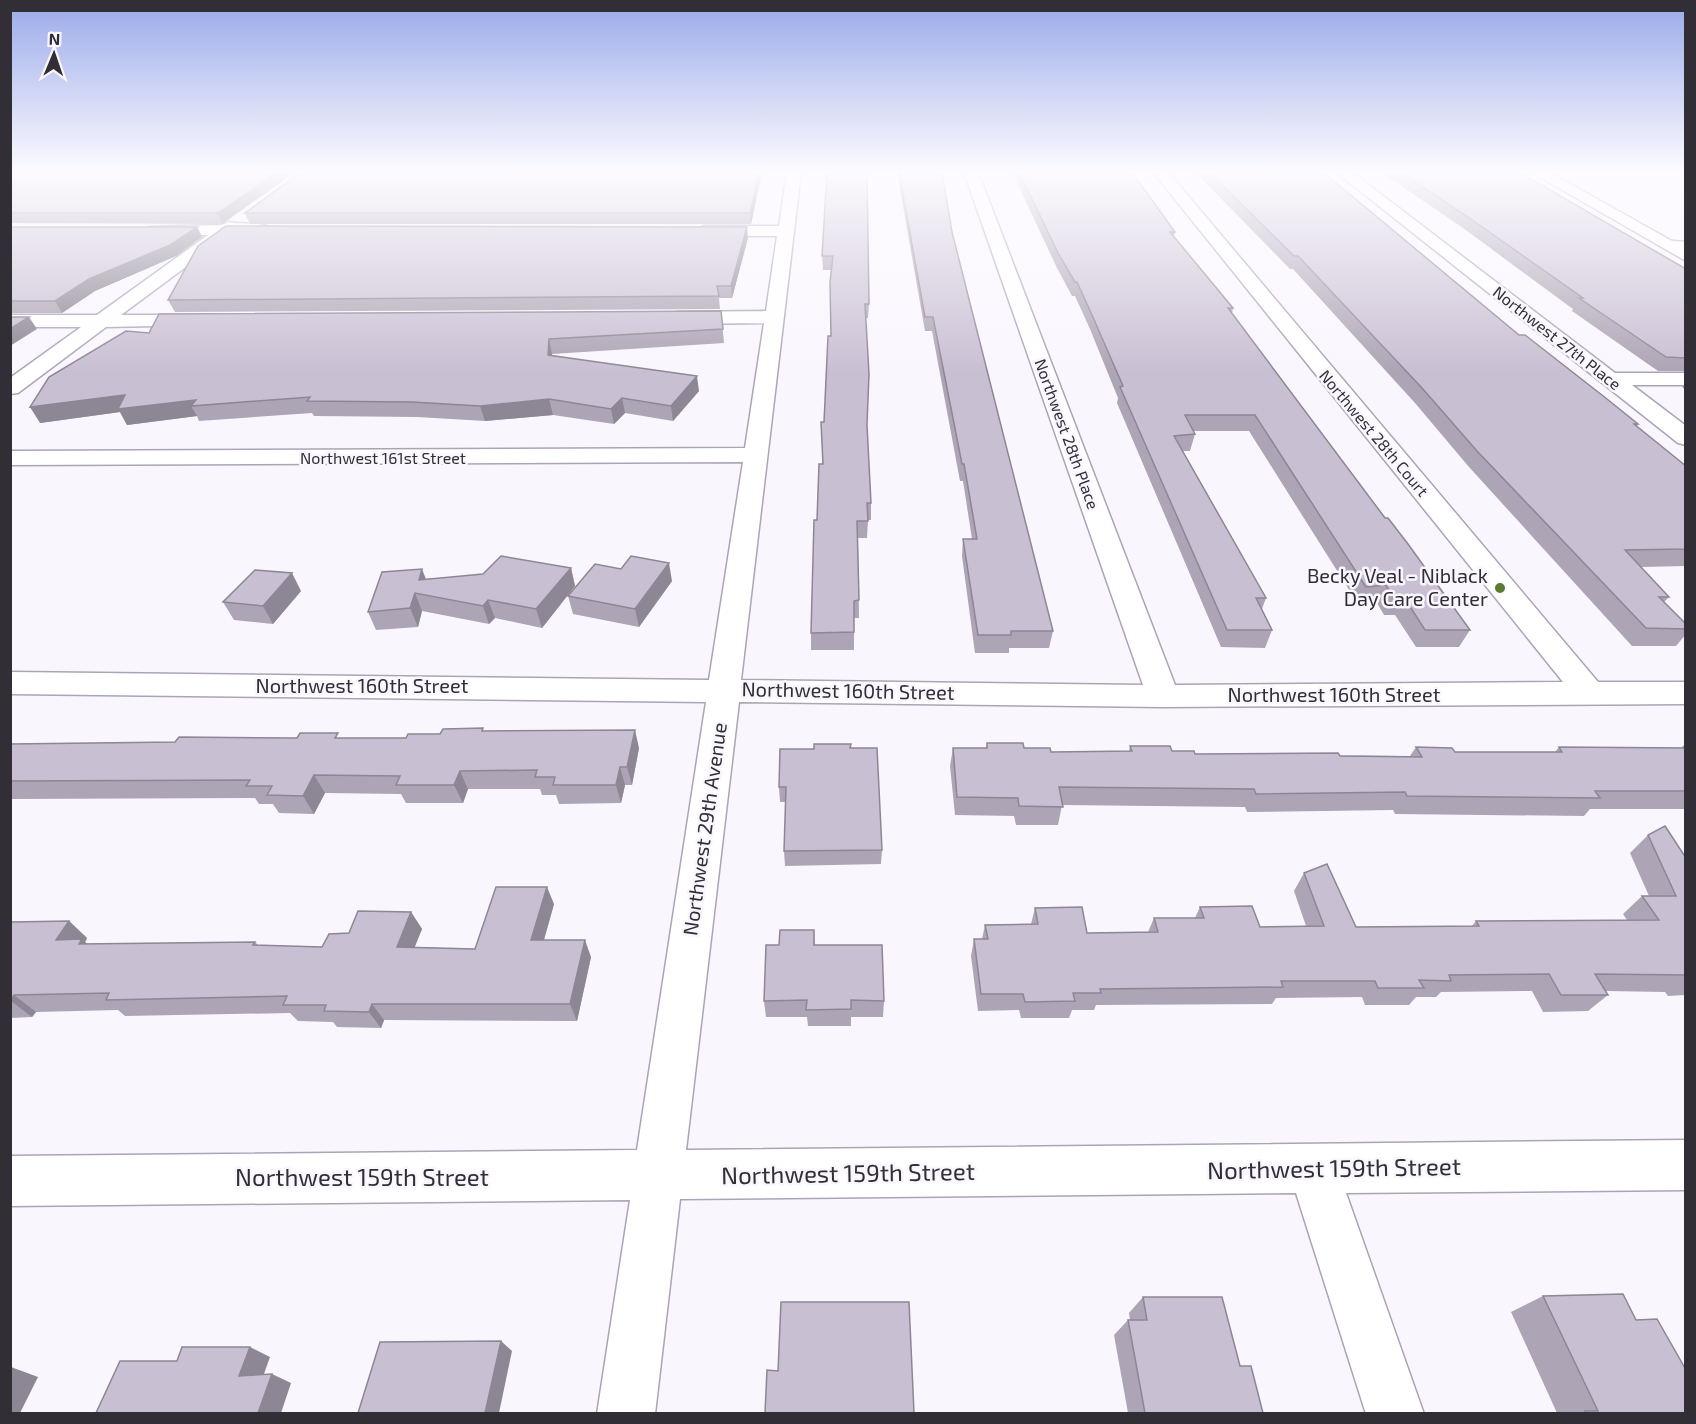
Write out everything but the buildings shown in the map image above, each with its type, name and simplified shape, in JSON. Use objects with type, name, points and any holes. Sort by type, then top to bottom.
[{"type":"street","points":[[10,388],[213,238]]},
{"type":"street","name":"Northwest 29th Avenue","points":[[626,1413],[785,238]]},
{"type":"street","name":"Northwest 28th Place","points":[[995,238],[1163,696]]},
{"type":"street","name":"Northwest 28th Court","points":[[1215,238],[1589,693]]},
{"type":"street","name":"Northwest 27th Place","points":[[1429,238],[1686,438]]},
{"type":"street","points":[[1655,238],[1686,256]]},
{"type":"street","points":[[662,318],[775,317]]},
{"type":"street","points":[[10,321],[215,321]]},
{"type":"street","points":[[1611,379],[1686,379]]},
{"type":"street","name":"Northwest 161st Street","points":[[10,458],[756,455]]},
{"type":"street","name":"Northwest 160th Street","points":[[10,683],[724,689],[1163,696],[1686,693]]},
{"type":"street","name":"Northwest 159th Street","points":[[10,1181],[1686,1165]]},
{"type":"street","points":[[1313,1169],[1395,1413]]},
{"type":"lane","points":[[1663,243],[1686,245]]},
{"type":"place","name":"Becky Veal - Niblack Day Care Center","points":[[1500,588]]}]
